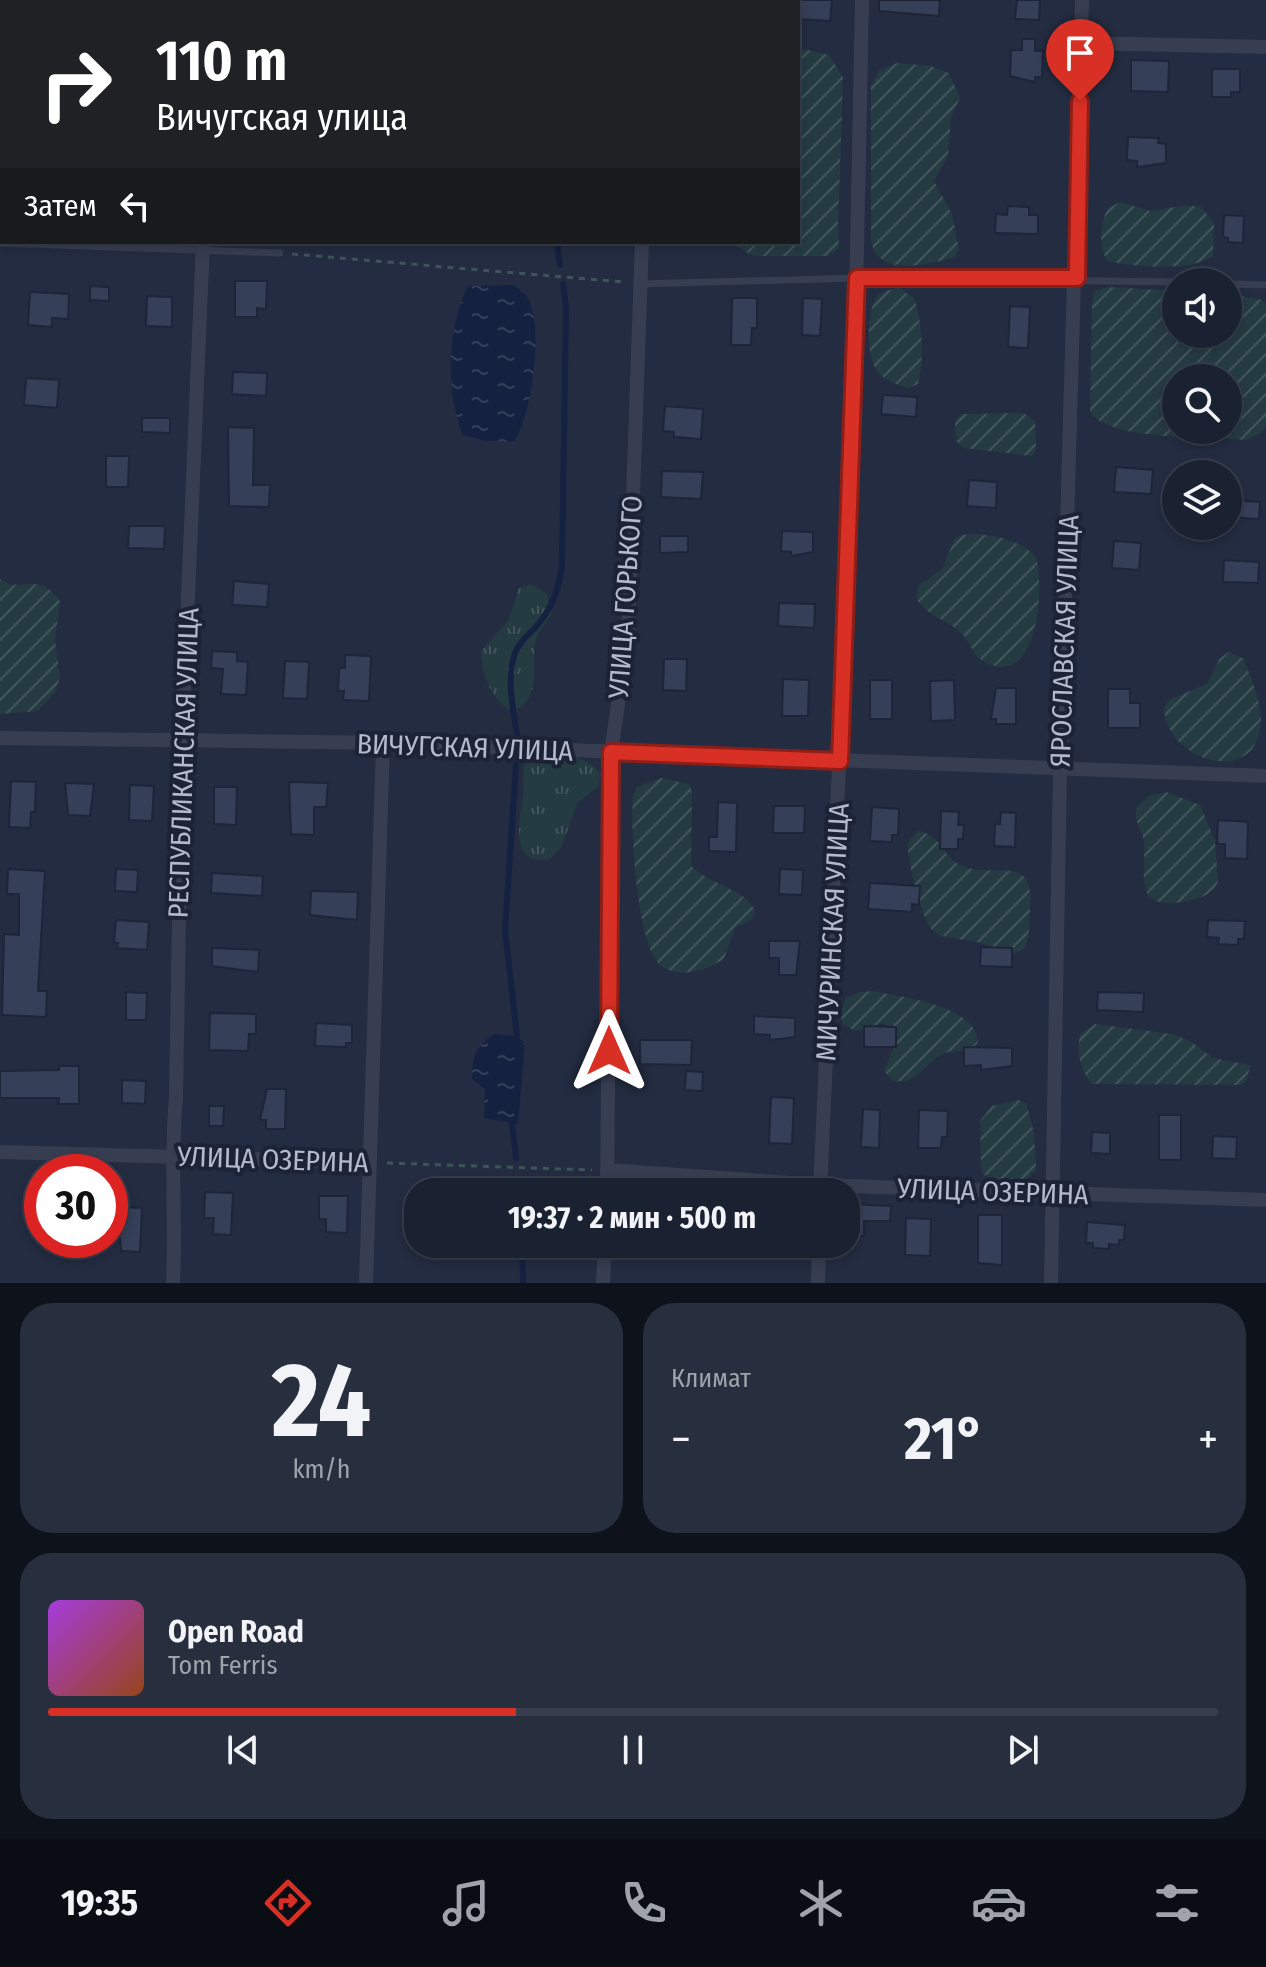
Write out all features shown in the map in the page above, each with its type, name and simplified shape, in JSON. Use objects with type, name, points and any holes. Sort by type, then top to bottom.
[{"type":"street","name":"МИЧУРИНСКАЯ УЛИЦА","points":[[821,1178],[840,761],[857,278],[862,0]]},
{"type":"street","name":"ЯРОСЛАВСКАЯ УЛИЦА","points":[[1051,1283],[1060,769],[1077,278],[1082,0]]},
{"type":"street","points":[[1081,43],[1266,47]]},
{"type":"street","name":"УЛИЦА ГОРЬКОГО","points":[[608,1178],[611,752],[628,637],[642,244]]},
{"type":"street","name":"РЕСПУБЛИКАНСКАЯ УЛИЦА","points":[[173,1283],[176,1224],[171,1156],[176,1098],[182,739],[203,247]]},
{"type":"street","name":"ВИЧУГСКАЯ УЛИЦА","points":[[0,738],[383,743],[1266,776]]},
{"type":"street","points":[[366,1283],[383,743]]},
{"type":"street","name":"УЛИЦА ОЗЕРИНА","points":[[0,1152],[368,1162]]},
{"type":"street","name":"УЛИЦА ОЗЕРИНА","points":[[608,1170],[697,1178]]},
{"type":"street","name":"УЛИЦА ОЗЕРИНА","points":[[860,1190],[1054,1192],[1266,1200]]},
{"type":"street","points":[[603,1283],[604,1258]]},
{"type":"street","points":[[818,1283],[819,1258]]},
{"type":"lane","points":[[51,244],[203,247],[280,253]]},
{"type":"lane","points":[[640,284],[857,278],[1162,281]]},
{"type":"lane","points":[[1242,284],[1266,285]]},
{"type":"path","points":[[280,253],[640,284]]},
{"type":"path","name":"УЛИЦА ОЗЕРИНА","points":[[368,1162],[608,1170]]},
{"type":"green space","points":[[800,48],[829,55],[843,77],[839,249],[828,256],[753,256],[732,244],[800,244]]},
{"type":"green space","points":[[897,63],[931,66],[949,73],[960,98],[951,117],[948,156],[934,181],[952,214],[959,250],[953,258],[904,266],[883,260],[875,252],[871,240],[871,86],[879,70]]},
{"type":"green space","points":[[1120,202],[1150,211],[1188,205],[1201,207],[1214,223],[1213,256],[1177,266],[1108,261],[1101,243],[1103,222],[1107,209]]},
{"type":"green space","points":[[1109,287],[1162,290],[1162,348],[1242,348],[1242,296],[1262,300],[1266,304],[1266,426],[1261,433],[1242,440],[1242,364],[1162,364],[1162,436],[1101,422],[1090,412],[1092,302],[1095,291]]},
{"type":"green space","points":[[899,288],[915,299],[921,331],[918,384],[908,388],[878,372],[872,361],[869,341],[875,300],[882,293]]},
{"type":"green space","points":[[1023,413],[1035,421],[1036,451],[1032,456],[963,448],[956,441],[955,421],[961,414]]},
{"type":"green space","points":[[961,535],[1002,538],[1022,546],[1036,558],[1039,591],[1034,633],[1016,663],[1001,667],[983,661],[960,632],[925,609],[916,598],[919,585],[942,569],[955,538]]},
{"type":"green space","points":[[0,579],[15,585],[44,586],[60,601],[55,640],[60,677],[56,691],[38,711],[0,714]]},
{"type":"green space","points":[[530,584],[546,593],[552,612],[536,640],[534,680],[529,698],[514,711],[493,694],[483,668],[481,651],[509,620],[519,588]]},
{"type":"green space","points":[[1229,652],[1244,659],[1257,696],[1261,719],[1257,741],[1246,755],[1230,761],[1212,760],[1195,754],[1179,742],[1168,727],[1164,708],[1169,700],[1207,684],[1220,658]]},
{"type":"green space","points":[[529,755],[578,759],[587,762],[601,774],[598,787],[578,802],[561,848],[549,860],[528,855],[520,840],[524,771]]},
{"type":"green space","points":[[661,778],[689,784],[692,791],[691,866],[745,898],[755,912],[751,920],[735,928],[724,959],[692,972],[675,972],[660,965],[652,954],[641,911],[634,858],[633,797],[637,787]]},
{"type":"green space","points":[[1166,792],[1200,805],[1215,841],[1218,882],[1209,893],[1193,900],[1158,901],[1150,897],[1146,890],[1144,839],[1136,819],[1136,809],[1148,796]]},
{"type":"green space","points":[[918,831],[932,836],[960,865],[1019,873],[1026,879],[1030,890],[1029,924],[1023,950],[1007,952],[933,931],[920,903],[910,861],[908,842]]},
{"type":"green space","points":[[873,991],[918,1000],[951,1011],[974,1029],[978,1042],[969,1050],[940,1055],[909,1080],[891,1080],[884,1070],[898,1037],[895,1030],[883,1023],[856,1031],[842,1024],[841,1011],[846,998],[859,992]]},
{"type":"green space","points":[[1095,1024],[1172,1034],[1190,1041],[1213,1058],[1250,1065],[1247,1081],[1240,1085],[1092,1084],[1082,1067],[1079,1047],[1080,1034]]},
{"type":"green space","points":[[1018,1100],[1026,1103],[1034,1133],[1036,1170],[1027,1179],[995,1181],[983,1174],[981,1168],[980,1121],[992,1106]]},
{"type":"water","points":[[514,285],[528,298],[533,312],[535,350],[531,392],[514,442],[486,441],[463,435],[457,418],[451,380],[452,339],[468,286]]},
{"type":"water","points":[[494,1034],[517,1036],[525,1043],[518,1124],[484,1118],[485,1089],[472,1079],[476,1053]]},
{"type":"building","points":[[800,0],[832,0],[830,21],[800,19]]},
{"type":"building","points":[[879,0],[940,0],[939,16],[879,11]]},
{"type":"building","points":[[1017,0],[1040,0],[1039,20],[1015,19]]},
{"type":"building","points":[[1022,39],[1035,39],[1035,51],[1043,51],[1042,77],[1035,77],[1035,82],[1010,76],[1011,50],[1022,50]]},
{"type":"building","points":[[1131,60],[1169,61],[1168,92],[1131,91]]},
{"type":"building","points":[[1212,69],[1240,69],[1240,92],[1231,92],[1231,97],[1212,97]]},
{"type":"building","points":[[1128,137],[1159,138],[1158,143],[1166,144],[1166,163],[1137,167],[1137,161],[1127,160]]},
{"type":"building","points":[[1008,206],[1029,207],[1029,215],[1038,215],[1038,234],[995,233],[996,214],[1007,215]]},
{"type":"building","points":[[1224,215],[1244,216],[1243,243],[1228,242],[1228,238],[1223,237]]},
{"type":"building","points":[[235,281],[267,281],[266,309],[257,308],[257,317],[235,317]]},
{"type":"building","points":[[90,286],[109,287],[109,301],[90,300]]},
{"type":"building","points":[[30,292],[69,294],[68,319],[52,318],[52,327],[28,325]]},
{"type":"building","points":[[147,296],[172,297],[172,327],[146,326]]},
{"type":"building","points":[[732,298],[757,298],[757,328],[752,328],[751,345],[731,345]]},
{"type":"building","points":[[803,298],[822,299],[820,336],[802,335]]},
{"type":"building","points":[[1010,306],[1030,307],[1028,348],[1008,347]]},
{"type":"building","points":[[233,372],[267,373],[266,396],[232,394]]},
{"type":"building","points":[[26,378],[59,380],[57,408],[24,405]]},
{"type":"building","points":[[883,395],[917,397],[916,417],[881,414]]},
{"type":"building","points":[[665,406],[703,409],[701,439],[674,437],[674,432],[663,431]]},
{"type":"building","points":[[142,418],[170,418],[170,433],[142,432]]},
{"type":"building","points":[[228,427],[254,428],[253,485],[270,485],[269,507],[229,506]]},
{"type":"building","points":[[106,456],[129,456],[128,487],[106,487]]},
{"type":"building","points":[[1116,467],[1153,470],[1151,494],[1114,492]]},
{"type":"building","points":[[662,471],[703,472],[701,499],[661,497]]},
{"type":"building","points":[[969,480],[997,482],[996,508],[967,506]]},
{"type":"building","points":[[1242,501],[1260,502],[1259,519],[1242,518]]},
{"type":"building","points":[[129,526],[165,526],[164,549],[128,548]]},
{"type":"building","points":[[782,531],[813,532],[813,552],[791,556],[791,552],[781,551]]},
{"type":"building","points":[[660,536],[688,536],[688,552],[660,553]]},
{"type":"building","points":[[1114,541],[1141,543],[1139,570],[1112,568]]},
{"type":"building","points":[[1224,560],[1259,562],[1258,583],[1223,582]]},
{"type":"building","points":[[234,581],[269,584],[267,607],[232,605]]},
{"type":"building","points":[[779,603],[815,604],[814,628],[778,626]]},
{"type":"building","points":[[212,651],[237,652],[237,661],[248,662],[246,695],[221,694],[223,669],[211,668]]},
{"type":"building","points":[[345,655],[371,656],[369,701],[343,700],[344,691],[338,691],[339,668],[345,668]]},
{"type":"building","points":[[664,659],[687,659],[686,691],[663,690]]},
{"type":"building","points":[[285,661],[309,662],[307,699],[283,698]]},
{"type":"building","points":[[783,679],[809,680],[808,716],[782,716]]},
{"type":"building","points":[[870,680],[892,680],[892,719],[870,719]]},
{"type":"building","points":[[954,680],[955,720],[931,721],[930,681]]},
{"type":"building","points":[[996,688],[1016,688],[1016,724],[996,724],[996,719],[991,719]]},
{"type":"building","points":[[1108,689],[1130,689],[1130,703],[1140,703],[1140,728],[1108,728]]},
{"type":"building","points":[[11,781],[36,782],[35,812],[31,812],[30,828],[9,827]]},
{"type":"building","points":[[289,782],[328,783],[326,807],[314,807],[314,835],[291,834]]},
{"type":"building","points":[[65,783],[94,784],[90,816],[68,815]]},
{"type":"building","points":[[130,785],[154,786],[152,821],[129,820]]},
{"type":"building","points":[[214,787],[237,787],[236,825],[214,824]]},
{"type":"building","points":[[718,802],[737,803],[736,852],[709,851],[709,837],[717,837]]},
{"type":"building","points":[[774,806],[805,806],[804,833],[773,833]]},
{"type":"building","points":[[872,807],[899,809],[898,835],[892,835],[892,842],[870,841]]},
{"type":"building","points":[[941,811],[959,812],[958,825],[964,825],[963,839],[958,839],[958,849],[940,849]]},
{"type":"building","points":[[1001,812],[1016,813],[1015,847],[994,846],[995,824],[1000,824]]},
{"type":"building","points":[[1218,820],[1248,822],[1247,859],[1225,858],[1225,844],[1217,844]]},
{"type":"building","points":[[8,869],[45,871],[38,991],[47,991],[46,1017],[2,1015],[4,934],[19,935],[19,894],[7,894]]},
{"type":"building","points":[[116,869],[138,870],[137,892],[115,891]]},
{"type":"building","points":[[780,869],[803,870],[802,895],[779,894]]},
{"type":"building","points":[[212,873],[263,876],[262,896],[211,893]]},
{"type":"building","points":[[870,883],[920,886],[919,905],[912,904],[912,912],[868,909]]},
{"type":"building","points":[[311,891],[358,892],[357,920],[310,915]]},
{"type":"building","points":[[116,920],[149,922],[147,950],[117,948],[118,943],[114,942]]},
{"type":"building","points":[[1208,920],[1245,921],[1244,939],[1238,939],[1238,945],[1218,944],[1219,938],[1207,937]]},
{"type":"building","points":[[769,941],[800,941],[796,975],[779,975],[779,958],[769,958]]},
{"type":"building","points":[[981,947],[1012,948],[1012,967],[980,966]]},
{"type":"building","points":[[212,948],[259,950],[258,972],[212,966]]},
{"type":"building","points":[[126,992],[147,993],[146,1020],[126,1020]]},
{"type":"building","points":[[1098,992],[1144,993],[1143,1012],[1097,1010]]},
{"type":"building","points":[[210,1013],[256,1014],[256,1034],[249,1034],[248,1051],[209,1050]]},
{"type":"building","points":[[754,1016],[795,1018],[795,1037],[770,1040],[770,1035],[754,1034]]},
{"type":"building","points":[[316,1023],[352,1025],[352,1043],[346,1043],[346,1047],[315,1046]]},
{"type":"building","points":[[864,1026],[896,1027],[896,1047],[864,1047]]},
{"type":"building","points":[[640,1040],[692,1040],[691,1065],[640,1064]]},
{"type":"building","points":[[964,1047],[1012,1048],[1012,1066],[981,1070],[981,1065],[964,1066]]},
{"type":"building","points":[[59,1066],[79,1066],[79,1104],[58,1104],[59,1098],[0,1098],[0,1071],[59,1070]]},
{"type":"building","points":[[686,1071],[703,1072],[702,1091],[685,1090]]},
{"type":"building","points":[[122,1080],[146,1081],[145,1104],[122,1103]]},
{"type":"building","points":[[267,1089],[286,1089],[285,1129],[266,1129],[266,1120],[260,1120]]},
{"type":"building","points":[[771,1097],[794,1098],[792,1144],[769,1143]]},
{"type":"building","points":[[209,1106],[224,1106],[223,1126],[209,1126]]},
{"type":"building","points":[[863,1109],[880,1110],[879,1148],[861,1147]]},
{"type":"building","points":[[919,1110],[948,1111],[947,1137],[942,1137],[941,1148],[918,1148]]},
{"type":"building","points":[[1159,1115],[1181,1115],[1181,1160],[1159,1160]]},
{"type":"building","points":[[1092,1132],[1110,1133],[1110,1154],[1091,1153]]},
{"type":"building","points":[[1213,1136],[1237,1137],[1236,1159],[1212,1158]]},
{"type":"building","points":[[205,1192],[233,1193],[231,1235],[213,1234],[214,1218],[204,1218]]},
{"type":"building","points":[[319,1196],[348,1196],[347,1233],[326,1232],[326,1219],[319,1219]]},
{"type":"building","points":[[860,1205],[891,1206],[890,1221],[864,1221],[864,1236],[860,1236]]},
{"type":"building","points":[[128,1207],[142,1208],[140,1252],[128,1251]]},
{"type":"building","points":[[978,1215],[1002,1215],[1002,1265],[978,1263]]},
{"type":"building","points":[[906,1218],[931,1219],[930,1256],[905,1255]]},
{"type":"building","points":[[1087,1222],[1125,1225],[1124,1240],[1119,1240],[1119,1245],[1109,1244],[1109,1249],[1093,1248],[1093,1243],[1086,1243]]},
{"type":"waterway","points":[[557,244],[560,265]]},
{"type":"waterway","points":[[517,735],[511,694],[512,663],[519,646],[550,606],[562,565],[566,307],[563,284]]},
{"type":"waterway","points":[[516,765],[505,930],[517,1036]]},
{"type":"waterway","points":[[512,1123],[516,1158]]},
{"type":"waterway","points":[[522,1258],[523,1283]]},
{"type":"route","points":[[609,1051],[611,752],[840,761],[857,278],[1077,278],[1080,101]]}]
